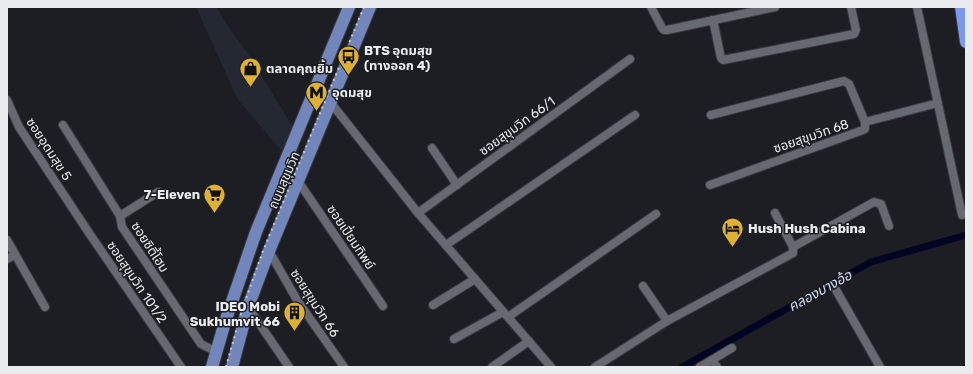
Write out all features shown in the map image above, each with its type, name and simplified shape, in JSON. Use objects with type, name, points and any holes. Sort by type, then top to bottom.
[{"type":"highway","points":[[961,8],[966,42]]},
{"type":"main road","name":"ถนนสุขุมวิท","points":[[212,367],[238,281],[256,232],[349,7]]},
{"type":"main road","name":"ถนนสุขุมวิท","points":[[232,367],[248,307],[269,251],[370,7]]},
{"type":"street","points":[[651,7],[664,30],[775,7]]},
{"type":"street","points":[[713,20],[721,58],[723,60],[854,34],[856,30],[852,7]]},
{"type":"street","points":[[917,7],[925,50],[962,215]]},
{"type":"street","name":"ซอยสุขุมวิท 66/1","points":[[418,213],[630,59]]},
{"type":"street","points":[[711,115],[844,81],[850,84],[865,122]]},
{"type":"street","name":"ซอยอุดมสุข 5","points":[[7,100],[19,127],[74,210]]},
{"type":"street","points":[[331,103],[418,213],[551,367]]},
{"type":"street","name":"ซอยสุขุมวิท 68","points":[[710,185],[863,130],[865,129],[865,122],[938,103]]},
{"type":"street","points":[[446,245],[635,115]]},
{"type":"street","name":"ซอยซิตี้โฮม","points":[[63,125],[120,216],[122,227],[201,344],[216,352]]},
{"type":"street","points":[[432,148],[457,185]]},
{"type":"street","name":"ซอยเปี่ยมทิพย์","points":[[298,181],[383,306]]},
{"type":"street","points":[[120,216],[158,192]]},
{"type":"street","points":[[793,247],[874,202],[881,204],[889,226]]},
{"type":"street","name":"ซอยสุขุมวิท 101/2","points":[[74,210],[181,367]]},
{"type":"street","points":[[595,367],[667,321],[793,253],[793,247],[775,213]]},
{"type":"street","points":[[454,339],[506,315],[656,214]]},
{"type":"street","points":[[7,240],[45,307]]},
{"type":"street","name":"ซอยสุขุมวิท 66","points":[[269,251],[297,300],[344,367]]},
{"type":"street","points":[[7,259],[15,256]]},
{"type":"street","points":[[433,305],[475,279]]},
{"type":"street","points":[[643,286],[667,321]]},
{"type":"street","points":[[836,290],[880,367]]},
{"type":"street","points":[[248,307],[290,367]]},
{"type":"street","points":[[492,367],[529,341]]},
{"type":"street","points":[[700,367],[715,363],[732,348]]},
{"type":"shaded area","name":"ตลาดคุณยิ้ม","points":[[196,7],[217,7],[226,24],[247,52],[293,127],[282,151],[238,100]]},
{"type":"waterway","name":"คลองบางอ้อ","points":[[682,367],[871,262],[966,235]]},
{"type":"railway","points":[[226,367],[242,310],[263,251],[364,7]]},
{"type":"place","name":"BTS อุดมสุข (ทางออก 4)","points":[[348,76]]},
{"type":"place","name":"ตลาดคุณยิ้ม","points":[[251,88]]},
{"type":"place","name":"อุดมสุข","points":[[317,112]]},
{"type":"place","name":"7-Eleven","points":[[215,214]]},
{"type":"place","name":"Hush Hush Cabina","points":[[732,248]]},
{"type":"place","name":"IDEO Mobi Sukhumvit 66","points":[[295,332]]}]
